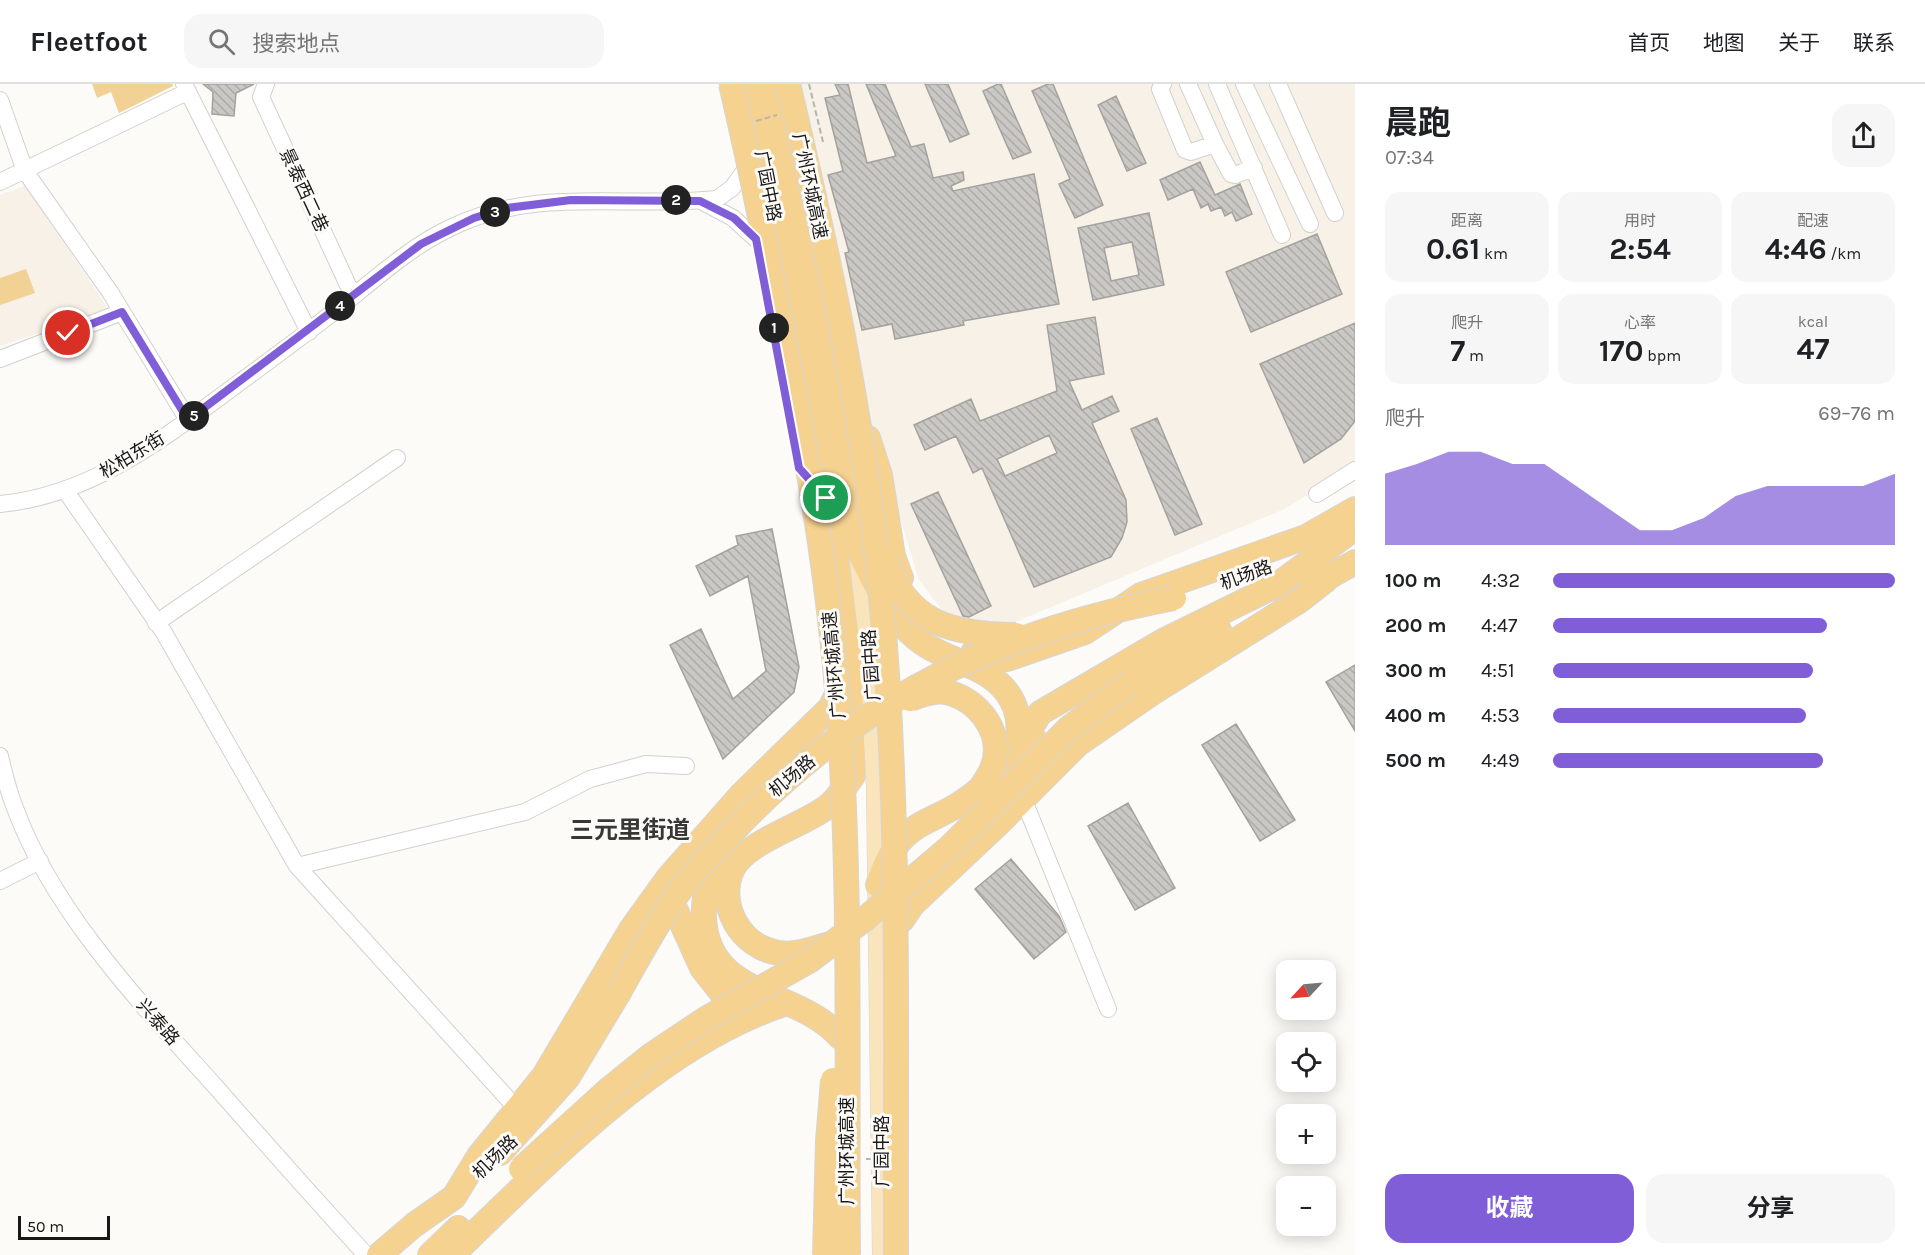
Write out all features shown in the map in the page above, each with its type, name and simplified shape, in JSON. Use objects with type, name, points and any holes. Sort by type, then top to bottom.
[{"type":"highway","name":"广州环城高速","points":[[731,84],[757,197],[788,356],[825,576],[842,762],[841,951],[848,1255]]},
{"type":"highway","name":"广园中路","points":[[748,84],[753,131],[788,291],[826,498],[849,658],[853,776]]},
{"type":"highway","name":"广园中路","points":[[770,84],[835,418],[858,550]]},
{"type":"highway","name":"广州环城高速","points":[[788,84],[844,352],[866,480],[880,594],[892,789],[896,1255]]},
{"type":"highway","points":[[868,438],[880,475],[893,556],[911,598],[926,618],[951,641],[975,654],[997,659],[1007,659],[1085,632],[1141,595],[1306,537],[1355,508]]},
{"type":"highway","points":[[868,438],[885,557],[896,586],[920,613],[935,622],[967,633],[1027,636]]},
{"type":"highway","name":"机场路","points":[[400,1255],[454,1197],[512,1142],[551,1099],[583,1054],[682,889],[738,827],[789,777],[865,718],[923,682],[1027,636],[1078,618],[1174,598],[1259,571],[1351,531]]},
{"type":"highway","points":[[1058,762],[1038,751],[1030,737],[1031,723],[1040,713],[1163,641],[1277,585],[1351,531]]},
{"type":"highway","points":[[858,550],[884,599],[914,637],[934,650],[977,669],[999,684],[1016,710],[1017,752],[1000,787],[967,829]]},
{"type":"highway","name":"机场路","points":[[430,1255],[608,1090],[650,1056],[697,1024],[809,961],[841,951],[1069,728],[1131,682],[1210,634],[1326,580],[1355,562]]},
{"type":"highway","points":[[902,920],[912,905],[1058,762],[1101,727],[1278,615],[1326,580]]},
{"type":"highway","points":[[379,1255],[414,1225],[454,1197],[479,1156],[544,1076],[632,928],[658,892],[728,808],[830,708],[841,689],[849,658]]},
{"type":"highway","points":[[865,718],[914,697],[938,692],[959,697],[972,704],[983,714],[993,731],[994,742],[992,769],[980,789],[969,798],[920,823],[900,838],[888,857],[878,885]]},
{"type":"highway","points":[[825,1255],[828,1141],[841,951],[790,954],[778,953],[755,945],[743,935],[733,920],[727,896],[731,873],[744,854],[830,805],[853,776]]},
{"type":"highway","points":[[738,827],[712,868],[704,909],[710,945],[719,962],[736,979],[816,1016],[840,1037]]},
{"type":"highway","points":[[658,892],[674,906],[702,968],[743,1020]]},
{"type":"highway","points":[[452,1255],[564,1150],[626,1097],[683,1055],[743,1020],[787,1003]]},
{"type":"main road","points":[[722,84],[743,172],[799,468],[818,583],[830,708]]},
{"type":"main road","points":[[796,84],[843,303],[868,438]]},
{"type":"main road","points":[[743,172],[753,131]]},
{"type":"main road","points":[[756,239],[775,264],[788,291]]},
{"type":"main road","points":[[807,271],[843,303]]},
{"type":"main road","points":[[778,349],[807,396]]},
{"type":"main road","points":[[835,418],[858,383]]},
{"type":"main road","points":[[799,468],[826,498]]},
{"type":"main road","name":"广园中路","points":[[858,550],[872,678],[881,987],[882,1255]]},
{"type":"main road","name":"广园中路","points":[[853,776],[858,1255]]},
{"type":"main road","points":[[882,1079],[901,1024],[881,987],[902,920]]},
{"type":"main road","points":[[901,1255],[902,920]]},
{"type":"main road","points":[[840,1037],[857,1087]]},
{"type":"main road","points":[[838,1255],[840,1037]]},
{"type":"main road","points":[[883,1182],[900,1213]]},
{"type":"main road","points":[[838,1219],[858,1183]]},
{"type":"street","name":"景泰西二巷","points":[[266,84],[261,97],[353,296]]},
{"type":"street","points":[[1163,84],[1160,89],[1185,150],[1191,152],[1215,144]]},
{"type":"street","points":[[1188,84],[1231,174],[1235,175],[1254,168]]},
{"type":"street","points":[[1217,84],[1281,234]]},
{"type":"street","points":[[1244,84],[1310,224]]},
{"type":"street","points":[[1278,84],[1335,213]]},
{"type":"street","points":[[0,182],[26,171],[186,88],[309,332]]},
{"type":"street","points":[[0,100],[26,171],[122,312],[188,420]]},
{"type":"street","points":[[700,201],[717,199],[726,194],[743,172]]},
{"type":"street","name":"松柏东街","points":[[0,504],[65,490],[122,464],[188,420],[309,332],[429,239],[474,218],[507,208],[571,200],[700,201]]},
{"type":"street","points":[[700,201],[734,218],[756,239]]},
{"type":"street","points":[[0,359],[122,312]]},
{"type":"street","points":[[156,623],[397,458]]},
{"type":"street","points":[[1317,494],[1355,470]]},
{"type":"street","points":[[65,490],[156,623],[218,726],[297,866],[518,1110]]},
{"type":"street","name":"兴泰路","points":[[0,756],[15,808],[40,861],[87,933],[141,1002],[366,1255]]},
{"type":"street","points":[[297,866],[525,812],[590,779],[646,764],[686,766]]},
{"type":"street","points":[[1023,798],[1108,1010]]},
{"type":"street","points":[[0,881],[40,861]]},
{"type":"path","points":[[809,84],[823,142]]},
{"type":"path","points":[[753,131],[781,114]]},
{"type":"path","points":[[858,1159],[880,1159]]},
{"type":"shaded area","points":[[92,84],[172,84],[173,86],[119,113],[111,92],[97,98]]},
{"type":"shaded area","points":[[797,84],[1355,84],[1355,467],[1282,510],[1006,626],[951,622],[919,580],[850,354]]},
{"type":"shaded area","points":[[27,185],[109,310],[0,346],[0,195]]},
{"type":"shaded area","points":[[26,269],[35,293],[0,305],[0,278]]},
{"type":"building","points":[[203,84],[254,84],[236,93],[234,116],[212,114],[213,92]]},
{"type":"building","points":[[835,84],[848,84],[867,163],[896,156],[866,84],[885,84],[911,147],[924,144],[933,178],[963,172],[964,180],[951,186],[953,191],[1034,174],[1059,304],[963,321],[964,325],[895,339],[892,324],[862,330],[845,253],[849,252],[828,175],[843,171],[825,98],[840,95]]},
{"type":"building","points":[[925,84],[948,84],[969,134],[950,142]]},
{"type":"building","points":[[1001,84],[1031,152],[1013,159],[983,91]]},
{"type":"building","points":[[1053,84],[1103,205],[1075,218],[1059,184],[1070,179],[1032,91]]},
{"type":"building","points":[[1116,96],[1146,163],[1127,171],[1098,105]]},
{"type":"building","points":[[1200,162],[1215,195],[1240,184],[1252,214],[1236,221],[1232,212],[1225,216],[1221,207],[1211,211],[1208,204],[1201,208],[1193,189],[1168,200],[1160,180]]},
{"type":"building","points":[[1149,213],[1164,285],[1093,300],[1078,228]],"holes":[[[1132,242],[1139,275],[1111,281],[1104,248]]]},
{"type":"building","points":[[1317,234],[1342,294],[1251,332],[1226,272]]},
{"type":"building","points":[[1095,317],[1104,374],[1069,381],[1082,410],[1112,396],[1119,411],[1092,423],[1126,500],[1127,522],[1122,538],[1111,557],[1034,587],[982,468],[973,473],[956,436],[925,450],[914,425],[971,399],[980,421],[1057,391],[1047,325]],"holes":[[[1049,435],[1057,453],[1005,476],[997,459]]]},
{"type":"building","points":[[1355,323],[1355,421],[1341,439],[1304,463],[1260,364]]},
{"type":"building","points":[[1157,418],[1202,524],[1175,535],[1131,429]]},
{"type":"building","points":[[938,492],[991,606],[969,617],[963,616],[911,504]]},
{"type":"building","points":[[772,529],[799,667],[794,692],[723,759],[670,645],[701,629],[733,699],[766,671],[748,576],[710,596],[696,566],[738,545],[736,536]]},
{"type":"building","points":[[1355,665],[1355,731],[1326,682]]},
{"type":"building","points":[[1236,724],[1295,820],[1260,841],[1202,745]]},
{"type":"building","points":[[1128,803],[1175,888],[1135,910],[1088,826]]},
{"type":"building","points":[[1011,859],[1059,916],[1066,932],[1034,959],[975,889]]},
{"type":"district","name":"三元里街道","points":[[630,830]]},
{"type":"route","points":[[68,333],[122,312],[188,420],[309,332],[429,239],[451,227],[507,208],[537,203],[606,199],[700,201],[734,218],[756,239],[799,468],[826,498]]}]
